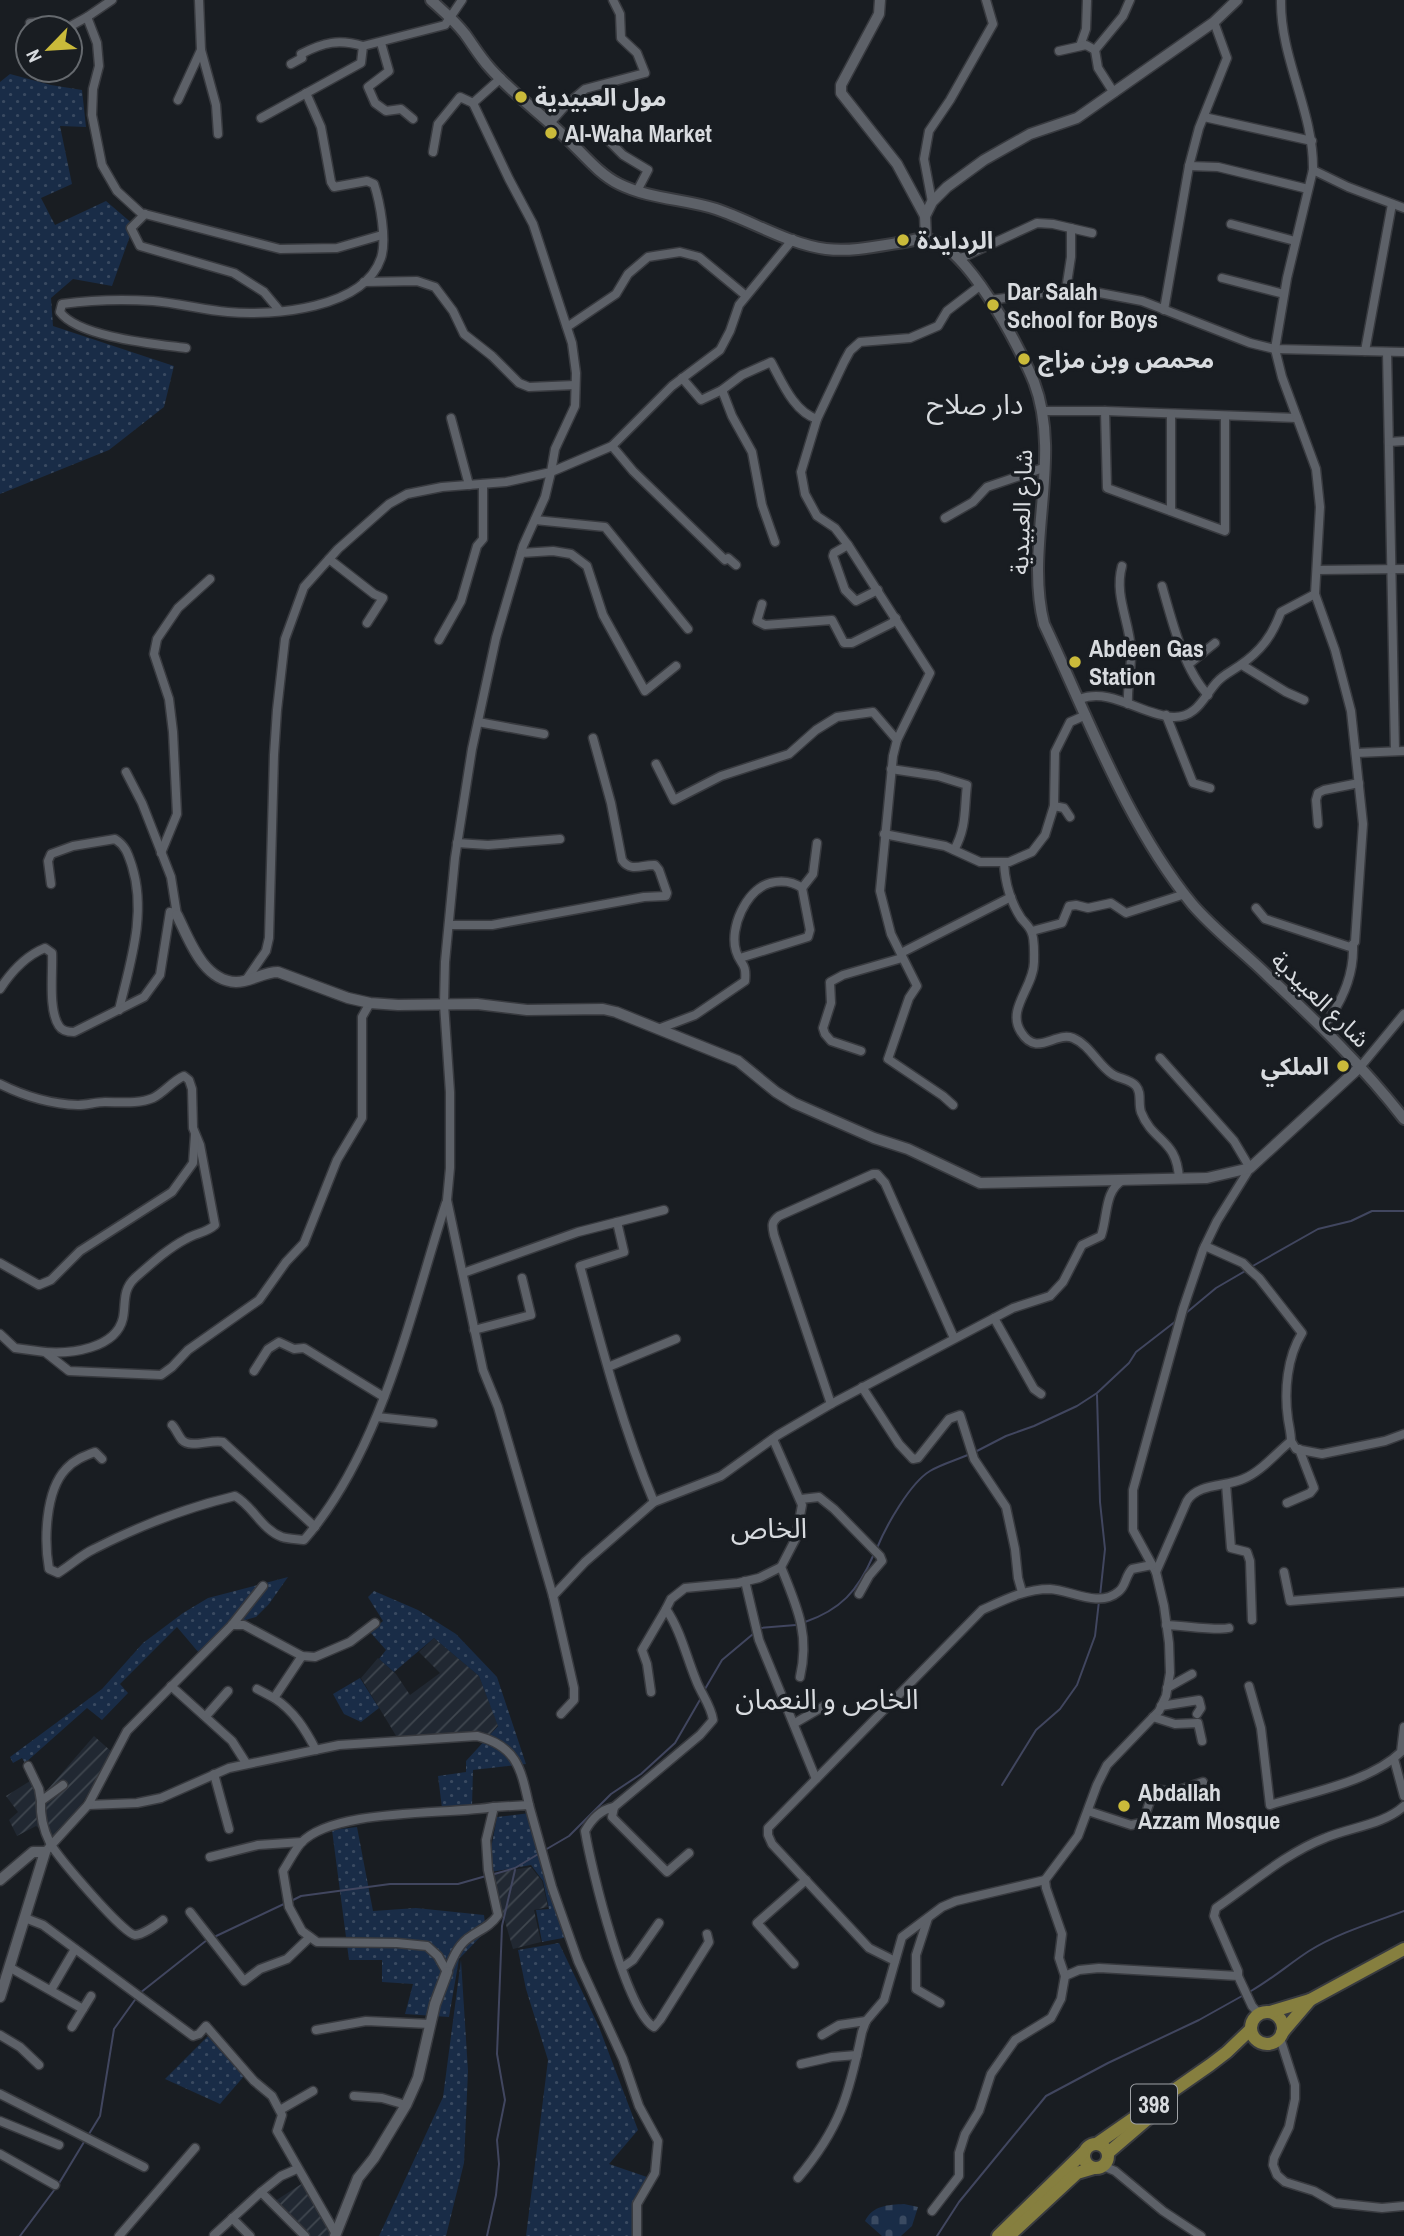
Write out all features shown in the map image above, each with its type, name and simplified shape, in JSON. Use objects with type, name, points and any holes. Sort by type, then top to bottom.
[{"type":"main road","points":[[431,0],[450,18],[490,68],[595,168],[617,184],[718,210],[821,248],[848,250],[926,239]]},
{"type":"main road","name":"شارع العبيدية","points":[[926,239],[937,241],[959,259],[981,285],[1017,346],[1034,384],[1041,411],[1045,446],[1038,555],[1041,612],[1044,624],[1122,790],[1164,865],[1185,894],[1208,920],[1361,1066],[1404,1119]]},
{"type":"main road","points":[[1265,2013],[1310,2000],[1404,1949]]},
{"type":"main road","points":[[1278,2038],[1310,2000]]},
{"type":"main road","points":[[1265,2013],[1280,2018],[1283,2028],[1278,2038]]},
{"type":"main road","name":"398","points":[[1009,2236],[1022,2217],[1083,2154],[1088,2145],[1098,2143],[1210,2065],[1251,2029],[1253,2019],[1265,2013]]},
{"type":"main road","points":[[1251,2029],[1258,2042]]},
{"type":"main road","name":"398","points":[[1227,2052],[1278,2038]]},
{"type":"main road","name":"398","points":[[998,2236],[1077,2173],[1098,2167],[1108,2158],[1108,2153],[1210,2065]]},
{"type":"main road","name":"398","points":[[1098,2143],[1108,2153]]},
{"type":"main road","points":[[1083,2154],[1085,2163],[1098,2167]]},
{"type":"street","points":[[112,0],[86,17],[97,43],[99,66],[93,89],[92,115],[102,165],[117,191],[141,213],[280,249],[337,248],[382,235]]},
{"type":"street","points":[[199,0],[201,50],[216,105],[218,134]]},
{"type":"street","points":[[290,64],[302,58],[301,54],[327,44],[343,40],[363,46],[445,25],[462,0]]},
{"type":"street","points":[[550,123],[586,89],[645,73],[637,53],[621,38],[620,14],[613,0]]},
{"type":"street","points":[[880,0],[879,14],[841,85],[841,93],[897,164],[925,216],[926,239]]},
{"type":"street","points":[[932,202],[924,159],[929,131],[950,100],[993,24],[986,0]]},
{"type":"street","points":[[1095,50],[1123,16],[1130,0]]},
{"type":"street","points":[[925,216],[932,202],[947,187],[1004,148],[1030,134],[1077,118],[1214,22],[1237,0]]},
{"type":"street","points":[[1281,0],[1283,33],[1312,141],[1313,170],[1295,242],[1275,349],[1320,486],[1315,594],[1350,711],[1363,824],[1357,937],[1353,946],[1353,963],[1338,1007],[1322,1028]]},
{"type":"street","points":[[1080,46],[1086,29],[1087,1]]},
{"type":"street","points":[[1164,310],[1189,166],[1204,117],[1227,58],[1214,22]]},
{"type":"street","points":[[381,43],[389,71],[368,88],[376,103],[386,111],[401,109],[414,119]]},
{"type":"street","points":[[1059,51],[1086,44],[1095,50],[1098,68],[1114,93]]},
{"type":"street","points":[[261,118],[361,63],[363,46]]},
{"type":"street","points":[[178,100],[201,50]]},
{"type":"street","points":[[473,103],[501,78]]},
{"type":"street","points":[[186,348],[126,340],[89,329],[66,320],[60,312],[62,304],[153,301],[229,313],[279,310],[326,303],[349,293],[364,282],[377,266],[382,255],[382,235],[378,195],[374,184],[366,181],[334,187],[321,127],[306,93]]},
{"type":"street","points":[[102,1459],[95,1452],[78,1459],[65,1470],[55,1488],[45,1546],[49,1569],[58,1573],[93,1549],[204,1503],[236,1496],[246,1502],[264,1525],[281,1537],[304,1540],[322,1519],[377,1417],[447,1200],[450,1168],[450,1092],[444,1004],[445,962],[457,843],[496,638],[521,553],[545,497],[555,449],[575,406],[575,358],[533,224],[473,103],[460,96],[441,118],[433,152]]},
{"type":"street","points":[[1204,117],[1312,141]]},
{"type":"street","points":[[603,135],[623,155],[648,170],[637,191]]},
{"type":"street","points":[[1189,166],[1219,167],[1308,189]]},
{"type":"street","points":[[1313,170],[1348,187],[1404,208]]},
{"type":"street","points":[[1365,351],[1392,204]]},
{"type":"street","points":[[145,214],[131,228],[139,246],[234,274],[264,292],[279,310]]},
{"type":"street","points":[[959,259],[1037,223],[1092,233]]},
{"type":"street","points":[[1231,224],[1295,242]]},
{"type":"street","points":[[1066,290],[1071,257],[1071,228]]},
{"type":"street","points":[[246,980],[266,951],[269,938],[274,755],[285,639],[304,587],[329,559],[389,504],[407,494],[506,482],[551,472],[612,446],[682,379],[720,350],[730,331],[738,305],[793,239]]},
{"type":"street","points":[[567,327],[616,294],[628,274],[648,257],[680,252],[699,257],[745,295]]},
{"type":"street","points":[[1222,278],[1284,294]]},
{"type":"street","points":[[364,282],[417,281],[435,287],[453,311],[464,334],[520,383],[529,387],[575,386]]},
{"type":"street","points":[[953,1105],[888,1059],[909,998],[917,986],[891,934],[880,891],[891,769],[897,740],[930,673],[848,545],[835,528],[817,516],[805,494],[801,472],[817,418],[850,351],[860,342],[910,338],[938,326],[947,311],[981,285]]},
{"type":"street","points":[[990,300],[1066,290],[1142,301],[1250,343],[1275,349],[1404,352]]},
{"type":"street","points":[[1356,753],[1399,751],[1391,569],[1387,352]]},
{"type":"street","points":[[682,379],[701,400],[722,390],[742,375],[771,362],[799,408],[808,416],[817,418]]},
{"type":"street","points":[[722,390],[732,416],[752,452],[762,505],[775,542]]},
{"type":"street","points":[[1041,411],[1297,418]]},
{"type":"street","points":[[1105,411],[1107,488],[1225,531],[1226,416]]},
{"type":"street","points":[[1171,414],[1171,512]]},
{"type":"street","points":[[450,418],[469,485]]},
{"type":"street","points":[[1389,442],[1404,441]]},
{"type":"street","points":[[612,446],[633,471],[725,560],[728,558],[736,565]]},
{"type":"street","points":[[945,518],[973,502],[987,487],[1043,468]]},
{"type":"street","points":[[439,640],[461,601],[478,546],[483,539],[483,484]]},
{"type":"street","points":[[535,520],[605,527],[688,629]]},
{"type":"street","points":[[848,545],[834,552],[833,556],[845,590],[856,601],[878,590]]},
{"type":"street","points":[[521,553],[553,551],[571,554],[587,566],[603,615],[645,691],[676,666]]},
{"type":"street","points":[[329,559],[373,594],[383,598],[367,623]]},
{"type":"street","points":[[1122,566],[1118,588],[1132,664],[1127,687],[1128,704]]},
{"type":"street","points":[[1317,570],[1404,569]]},
{"type":"street","points":[[161,853],[177,814],[173,732],[169,699],[154,654],[156,639],[177,608],[210,579]]},
{"type":"street","points":[[1162,586],[1172,622],[1197,684],[1208,695]]},
{"type":"street","points":[[1080,699],[1097,695],[1166,715],[1176,717],[1188,714],[1203,703],[1218,680],[1242,665],[1272,636],[1282,612],[1315,594]]},
{"type":"street","points":[[762,604],[757,621],[765,625],[832,620],[844,643],[852,643],[892,623],[896,618]]},
{"type":"street","points":[[1189,664],[1215,643]]},
{"type":"street","points":[[1242,665],[1304,700]]},
{"type":"street","points":[[656,764],[674,800],[721,776],[789,754],[816,730],[837,718],[873,712],[897,740]]},
{"type":"street","points":[[884,834],[954,850],[980,862],[1003,863],[1032,852],[1045,835],[1054,806],[1055,752],[1070,722],[1086,715]]},
{"type":"street","points":[[1166,715],[1193,783],[1210,788]]},
{"type":"street","points":[[478,722],[544,734]]},
{"type":"street","points":[[449,925],[492,925],[644,897],[666,896],[663,879],[655,865],[632,867],[625,865],[622,860],[611,803],[593,738]]},
{"type":"street","points":[[891,769],[938,776],[967,785],[965,823],[954,850]]},
{"type":"street","points":[[126,772],[142,803],[171,877],[177,915],[192,947],[208,969],[222,978],[235,982],[267,972],[278,972],[335,994],[370,1003],[490,1004],[527,1010],[616,1012],[738,1061],[794,1103],[874,1138],[908,1149],[980,1183],[1208,1178],[1250,1168]]},
{"type":"street","points":[[1318,824],[1318,793],[1359,783]]},
{"type":"street","points":[[1054,806],[1064,808],[1070,817]]},
{"type":"street","points":[[51,884],[48,861],[51,854],[73,846],[115,839],[127,850],[138,884],[139,912],[133,952],[119,1010]]},
{"type":"street","points":[[457,843],[488,845],[560,839]]},
{"type":"street","points":[[802,888],[813,874],[817,843]]},
{"type":"street","points":[[1003,863],[1011,897],[1021,918],[1032,931],[1034,969],[1027,991],[1016,1009],[1015,1019],[1019,1030],[1027,1040],[1036,1043],[1046,1044],[1063,1037],[1072,1037],[1115,1076],[1135,1085],[1139,1090],[1141,1112],[1175,1154],[1179,1179]]},
{"type":"street","points":[[657,1029],[695,1015],[745,981],[745,964],[740,958],[736,952],[738,915],[756,892],[767,884],[779,882],[794,882],[802,888],[810,930],[808,937],[740,958]]},
{"type":"street","points":[[1032,931],[1062,923],[1069,906],[1088,908],[1111,903],[1126,913],[1185,894]]},
{"type":"street","points":[[862,1051],[831,1041],[825,1034],[823,1028],[831,1003],[830,982],[902,956],[1011,897]]},
{"type":"street","points":[[1256,908],[1265,919],[1353,946]]},
{"type":"street","points":[[0,989],[11,972],[37,951],[45,948],[52,953],[54,1013],[59,1027],[74,1032],[144,997],[160,975],[170,912],[177,915]]},
{"type":"street","points":[[45,1352],[69,1371],[161,1375],[188,1350],[259,1300],[286,1262],[304,1243],[337,1160],[362,1118],[362,1017],[370,1003]]},
{"type":"street","points":[[798,2179],[818,2155],[841,2114],[866,2021],[884,2000],[902,1937],[942,1907],[956,1901],[1045,1880],[1078,1836],[1107,1765],[1161,1706],[1170,1673],[1166,1625],[1154,1568],[1133,1530],[1133,1490],[1183,1309],[1205,1246],[1250,1168],[1361,1066],[1404,1014]]},
{"type":"street","points":[[1160,1058],[1234,1141],[1250,1168]]},
{"type":"street","points":[[0,1084],[54,1103],[82,1105],[95,1102],[137,1102],[155,1097],[184,1076],[189,1080],[192,1089],[191,1110],[215,1225],[208,1231],[188,1237],[175,1245],[131,1281],[125,1292],[120,1325],[111,1336],[86,1350],[66,1353],[15,1348],[0,1334]]},
{"type":"street","points":[[0,1263],[39,1285],[51,1280],[80,1251],[172,1192],[192,1163],[195,1132]]},
{"type":"street","points":[[831,1404],[774,1236],[772,1226],[779,1216],[877,1174],[885,1183],[954,1338]]},
{"type":"street","points":[[553,1596],[585,1562],[654,1502],[721,1476],[773,1439],[862,1387],[994,1318],[1025,1303],[1050,1296],[1058,1289],[1082,1245],[1101,1236],[1111,1191],[1123,1180]]},
{"type":"street","points":[[447,1200],[483,1370],[498,1407],[553,1596],[574,1688],[573,1700],[561,1714]]},
{"type":"street","points":[[463,1273],[578,1232],[663,1210]]},
{"type":"street","points":[[617,1222],[624,1252],[580,1266],[608,1367],[654,1502]]},
{"type":"street","points":[[1205,1246],[1243,1263],[1295,1322],[1301,1333],[1292,1349],[1288,1377],[1288,1418],[1291,1441],[1296,1448],[1322,1454],[1385,1441],[1404,1434]]},
{"type":"street","points":[[474,1330],[531,1315],[522,1278]]},
{"type":"street","points":[[994,1318],[1034,1389],[1041,1394]]},
{"type":"street","points":[[608,1367],[676,1339]]},
{"type":"street","points":[[254,1371],[268,1349],[279,1342],[294,1349],[304,1348],[384,1397]]},
{"type":"street","points":[[862,1387],[898,1444],[913,1459],[918,1458],[949,1419],[960,1415],[974,1459],[1006,1507],[1022,1592]]},
{"type":"street","points":[[377,1417],[433,1423]]},
{"type":"street","points":[[172,1425],[184,1442],[190,1444],[214,1440],[223,1442],[315,1527]]},
{"type":"street","points":[[651,1692],[642,1650],[671,1599],[685,1588],[745,1581],[768,1575],[781,1567],[796,1538],[802,1513],[801,1499],[784,1468],[773,1439]]},
{"type":"street","points":[[1154,1568],[1190,1496],[1199,1490],[1243,1479],[1291,1441]]},
{"type":"street","points":[[1287,1503],[1314,1488],[1299,1449]]},
{"type":"street","points":[[1226,1483],[1231,1548],[1247,1552],[1250,1561],[1252,1620]]},
{"type":"street","points":[[801,1499],[819,1497],[880,1556],[882,1561],[859,1594]]},
{"type":"street","points":[[781,1567],[795,1601],[806,1645],[800,1677]]},
{"type":"street","points":[[895,1961],[869,1948],[772,1844],[767,1832],[771,1824],[982,1610],[1022,1592],[1051,1589],[1083,1597],[1109,1598],[1120,1591],[1132,1569],[1154,1568]]},
{"type":"street","points":[[1284,1572],[1290,1601],[1404,1592]]},
{"type":"street","points":[[745,1581],[759,1640],[816,1779]]},
{"type":"street","points":[[0,1997],[48,1848],[88,1805],[127,1731],[232,1625],[263,1586]]},
{"type":"street","points":[[666,1609],[675,1622],[713,1720],[700,1735],[614,1807],[605,1809],[591,1820],[585,1831],[593,1872],[616,1951],[642,2015],[654,2027],[709,1942],[707,1934]]},
{"type":"street","points":[[232,1625],[244,1625],[302,1656],[315,1657],[350,1642],[375,1623]]},
{"type":"street","points":[[1166,1625],[1221,1630],[1228,1628]]},
{"type":"street","points":[[274,1698],[302,1656]]},
{"type":"street","points":[[1167,1688],[1192,1674]]},
{"type":"street","points":[[171,1686],[232,1741],[246,1763]]},
{"type":"street","points":[[1249,1686],[1261,1728],[1270,1805],[1365,1775],[1394,1759],[1401,1752],[1404,1727]]},
{"type":"street","points":[[257,1689],[274,1698],[304,1726],[316,1750]]},
{"type":"street","points":[[206,1716],[229,1692]]},
{"type":"street","points":[[1161,1706],[1199,1700],[1201,1708],[1197,1714]]},
{"type":"street","points":[[795,1723],[826,1705]]},
{"type":"street","points":[[1153,1717],[1175,1724],[1198,1723],[1202,1741]]},
{"type":"street","points":[[88,1805],[137,1803],[161,1798],[246,1763],[339,1745],[477,1736],[492,1740],[508,1750],[517,1763],[552,1887],[578,1961],[624,2059],[639,2106],[658,2141],[655,2173],[637,2204],[637,2236]]},
{"type":"street","points":[[1394,1759],[1404,1796]]},
{"type":"street","points":[[27,1766],[39,1789],[41,1823],[48,1848],[131,1935],[138,1935],[163,1920]]},
{"type":"street","points":[[214,1774],[229,1829]]},
{"type":"street","points":[[1088,1811],[1131,1825],[1141,1823],[1145,1818],[1148,1801],[1158,1790],[1176,1791],[1203,1782]]},
{"type":"street","points":[[41,1801],[63,1785]]},
{"type":"street","points":[[447,1972],[438,1956],[427,1946],[317,1942],[302,1931],[289,1907],[283,1871],[302,1842],[317,1832],[350,1821],[410,1813],[529,1805]]},
{"type":"street","points":[[1265,2013],[1252,2006],[1238,1976],[1214,1916],[1216,1908],[1307,1846],[1390,1816],[1404,1806]]},
{"type":"street","points":[[335,2235],[358,2178],[405,2105],[418,2078],[435,2004],[457,1951],[466,1940],[493,1923],[498,1915],[488,1870],[486,1840],[494,1807]]},
{"type":"street","points":[[614,1807],[612,1818],[667,1872],[689,1853]]},
{"type":"street","points":[[210,1857],[258,1845],[302,1842]]},
{"type":"street","points":[[1,1875],[33,1852],[48,1848]]},
{"type":"street","points":[[794,1964],[757,1923],[806,1880]]},
{"type":"street","points":[[932,2211],[959,2176],[960,2153],[965,2134],[979,2111],[990,2074],[1015,2040],[1051,2018],[1061,1998],[1065,1976],[1059,1958],[1062,1934],[1045,1880]]},
{"type":"street","points":[[190,1912],[244,1981],[260,1969],[287,1959],[310,1937]]},
{"type":"street","points":[[25,1918],[43,1925],[193,2036],[206,2026],[254,2081],[272,2096],[282,2115],[276,2131],[335,2235]]},
{"type":"street","points":[[928,1918],[916,1955],[916,1989],[940,2003]]},
{"type":"street","points":[[623,1967],[633,1960],[659,1923]]},
{"type":"street","points":[[51,1990],[75,1949]]},
{"type":"street","points":[[9,1967],[83,2009]]},
{"type":"street","points":[[1065,1976],[1079,1970],[1099,1968],[1238,1976]]},
{"type":"street","points":[[72,2027],[91,1996]]},
{"type":"street","points":[[316,2030],[366,2021],[430,2024]]},
{"type":"street","points":[[822,2035],[839,2025],[866,2021]]},
{"type":"street","points":[[0,2035],[20,2046],[39,2065]]},
{"type":"street","points":[[1278,2038],[1295,2099],[1289,2127],[1274,2158],[1273,2165],[1277,2175],[1285,2182],[1314,2191],[1335,2203],[1382,2208],[1404,2206]]},
{"type":"street","points":[[801,2064],[857,2055]]},
{"type":"street","points":[[280,2110],[313,2091]]},
{"type":"street","points":[[0,2094],[144,2166]]},
{"type":"street","points":[[354,2096],[382,2098],[405,2105]]},
{"type":"street","points":[[0,2121],[59,2145]]},
{"type":"street","points":[[119,2236],[195,2148]]},
{"type":"street","points":[[0,2154],[55,2185]]},
{"type":"street","points":[[1098,2167],[1115,2171],[1163,2211],[1201,2236]]},
{"type":"street","points":[[214,2235],[281,2176],[297,2169]]},
{"type":"street","points":[[261,2192],[305,2236]]},
{"type":"street","points":[[232,2218],[250,2236]]},
{"type":"shaded area","points":[[434,1638],[479,1676],[498,1725],[488,1737],[398,1739],[361,1678],[378,1658],[396,1674],[410,1695],[440,1673],[419,1652]]},
{"type":"shaded area","points":[[94,1736],[113,1753],[73,1818],[52,1838],[36,1826],[17,1836],[9,1820],[18,1812],[6,1796],[30,1781],[42,1796]]},
{"type":"shaded area","points":[[531,1867],[542,1881],[548,1907],[534,1910],[541,1942],[513,1949],[491,1873]]},
{"type":"shaded area","points":[[303,2183],[332,2230],[329,2236],[308,2236],[275,2201]]},
{"type":"green space","points":[[10,74],[14,75],[14,84],[47,84],[82,90],[86,127],[60,126],[72,184],[41,198],[55,225],[106,201],[134,225],[112,286],[73,279],[51,298],[53,326],[174,366],[164,407],[109,450],[0,494],[0,82]]},
{"type":"green space","points":[[288,1577],[256,1617],[227,1625],[199,1653],[177,1627],[120,1684],[128,1693],[102,1720],[87,1708],[25,1763],[22,1758],[13,1763],[10,1757],[102,1689],[143,1643],[183,1613],[208,1598]]},
{"type":"green space","points":[[374,1591],[418,1610],[456,1634],[497,1677],[526,1764],[473,1770],[472,1807],[442,1808],[438,1776],[466,1772],[466,1761],[498,1726],[479,1676],[434,1638],[394,1672],[379,1659],[386,1650],[370,1632],[383,1621],[368,1597]]},
{"type":"green space","points":[[360,1678],[379,1708],[361,1722],[344,1714],[333,1694]]},
{"type":"green space","points":[[530,1813],[568,1937],[542,1942],[536,1910],[549,1909],[543,1881],[531,1865],[491,1872],[490,1854],[497,1817]]},
{"type":"green space","points":[[357,1827],[373,1911],[416,1908],[484,1915],[486,1931],[459,1959],[449,2017],[405,2014],[413,1984],[382,1982],[382,1960],[349,1960],[332,1830]]},
{"type":"green space","points":[[559,1943],[599,2027],[638,2130],[609,2164],[647,2177],[633,2236],[526,2236],[548,2060],[526,1989],[518,1950]]},
{"type":"green space","points":[[461,1960],[468,2071],[464,2163],[446,2236],[379,2236],[443,2097]]},
{"type":"green space","points":[[209,2035],[245,2075],[220,2104],[165,2079]]},
{"type":"green space","points":[[904,2204],[918,2207],[912,2226],[901,2236],[882,2236],[865,2221],[877,2209]]},
{"type":"waterway","points":[[1251,1267],[1318,1229],[1351,1221],[1372,1211],[1404,1211]]},
{"type":"waterway","points":[[1186,1313],[1216,1288],[1247,1270]]},
{"type":"waterway","points":[[975,1452],[1077,1406],[1097,1393],[1129,1363],[1136,1352],[1176,1321]]},
{"type":"waterway","points":[[1097,1395],[1100,1502],[1105,1549],[1100,1596]]},
{"type":"waterway","points":[[877,1548],[899,1506],[922,1477],[970,1454]]},
{"type":"waterway","points":[[805,1622],[828,1612],[846,1598],[861,1579],[873,1556]]},
{"type":"waterway","points":[[1002,1785],[1036,1730],[1060,1709],[1077,1685],[1095,1636],[1099,1601]]},
{"type":"waterway","points":[[760,1628],[796,1625]]},
{"type":"waterway","points":[[705,1689],[722,1660],[753,1634]]},
{"type":"waterway","points":[[545,1850],[569,1836],[611,1794],[641,1774],[675,1743],[701,1698]]},
{"type":"waterway","points":[[491,1875],[515,1868],[540,1853]]},
{"type":"waterway","points":[[487,2236],[496,2195],[499,2164],[497,2140],[505,2100],[497,2054],[502,1926],[515,1870]]},
{"type":"waterway","points":[[291,1901],[301,1896],[390,1884],[458,1884],[486,1876]]},
{"type":"waterway","points":[[212,1938],[286,1903]]},
{"type":"waterway","points":[[1251,1991],[1320,1945],[1404,1911]]},
{"type":"waterway","points":[[140,1993],[207,1940]]},
{"type":"waterway","points":[[937,2236],[959,2202],[1046,2096],[1242,1996]]},
{"type":"waterway","points":[[89,2134],[100,2116],[114,2029],[137,1997]]},
{"type":"waterway","points":[[58,2185],[84,2142]]},
{"type":"waterway","points":[[20,2236],[55,2189]]},
{"type":"place","name":"مول العبيدية","points":[[521,97]]},
{"type":"place","name":"Al-Waha Market","points":[[551,133]]},
{"type":"place","name":"الردايدة","points":[[903,240]]},
{"type":"place","name":"Dar Salah School for Boys","points":[[993,305]]},
{"type":"place","name":"محمص وبن مزاج","points":[[1024,359]]},
{"type":"place","name":"Abdeen Gas Station","points":[[1075,662]]},
{"type":"place","name":"الملكي","points":[[1343,1066]]},
{"type":"place","name":"Abdallah Azzam Mosque","points":[[1124,1806]]},
{"type":"district","name":"دار صلاح","points":[[975,404]]},
{"type":"district","name":"الخاص","points":[[769,1528]]},
{"type":"district","name":"الخاص و النعمان","points":[[827,1699]]}]
